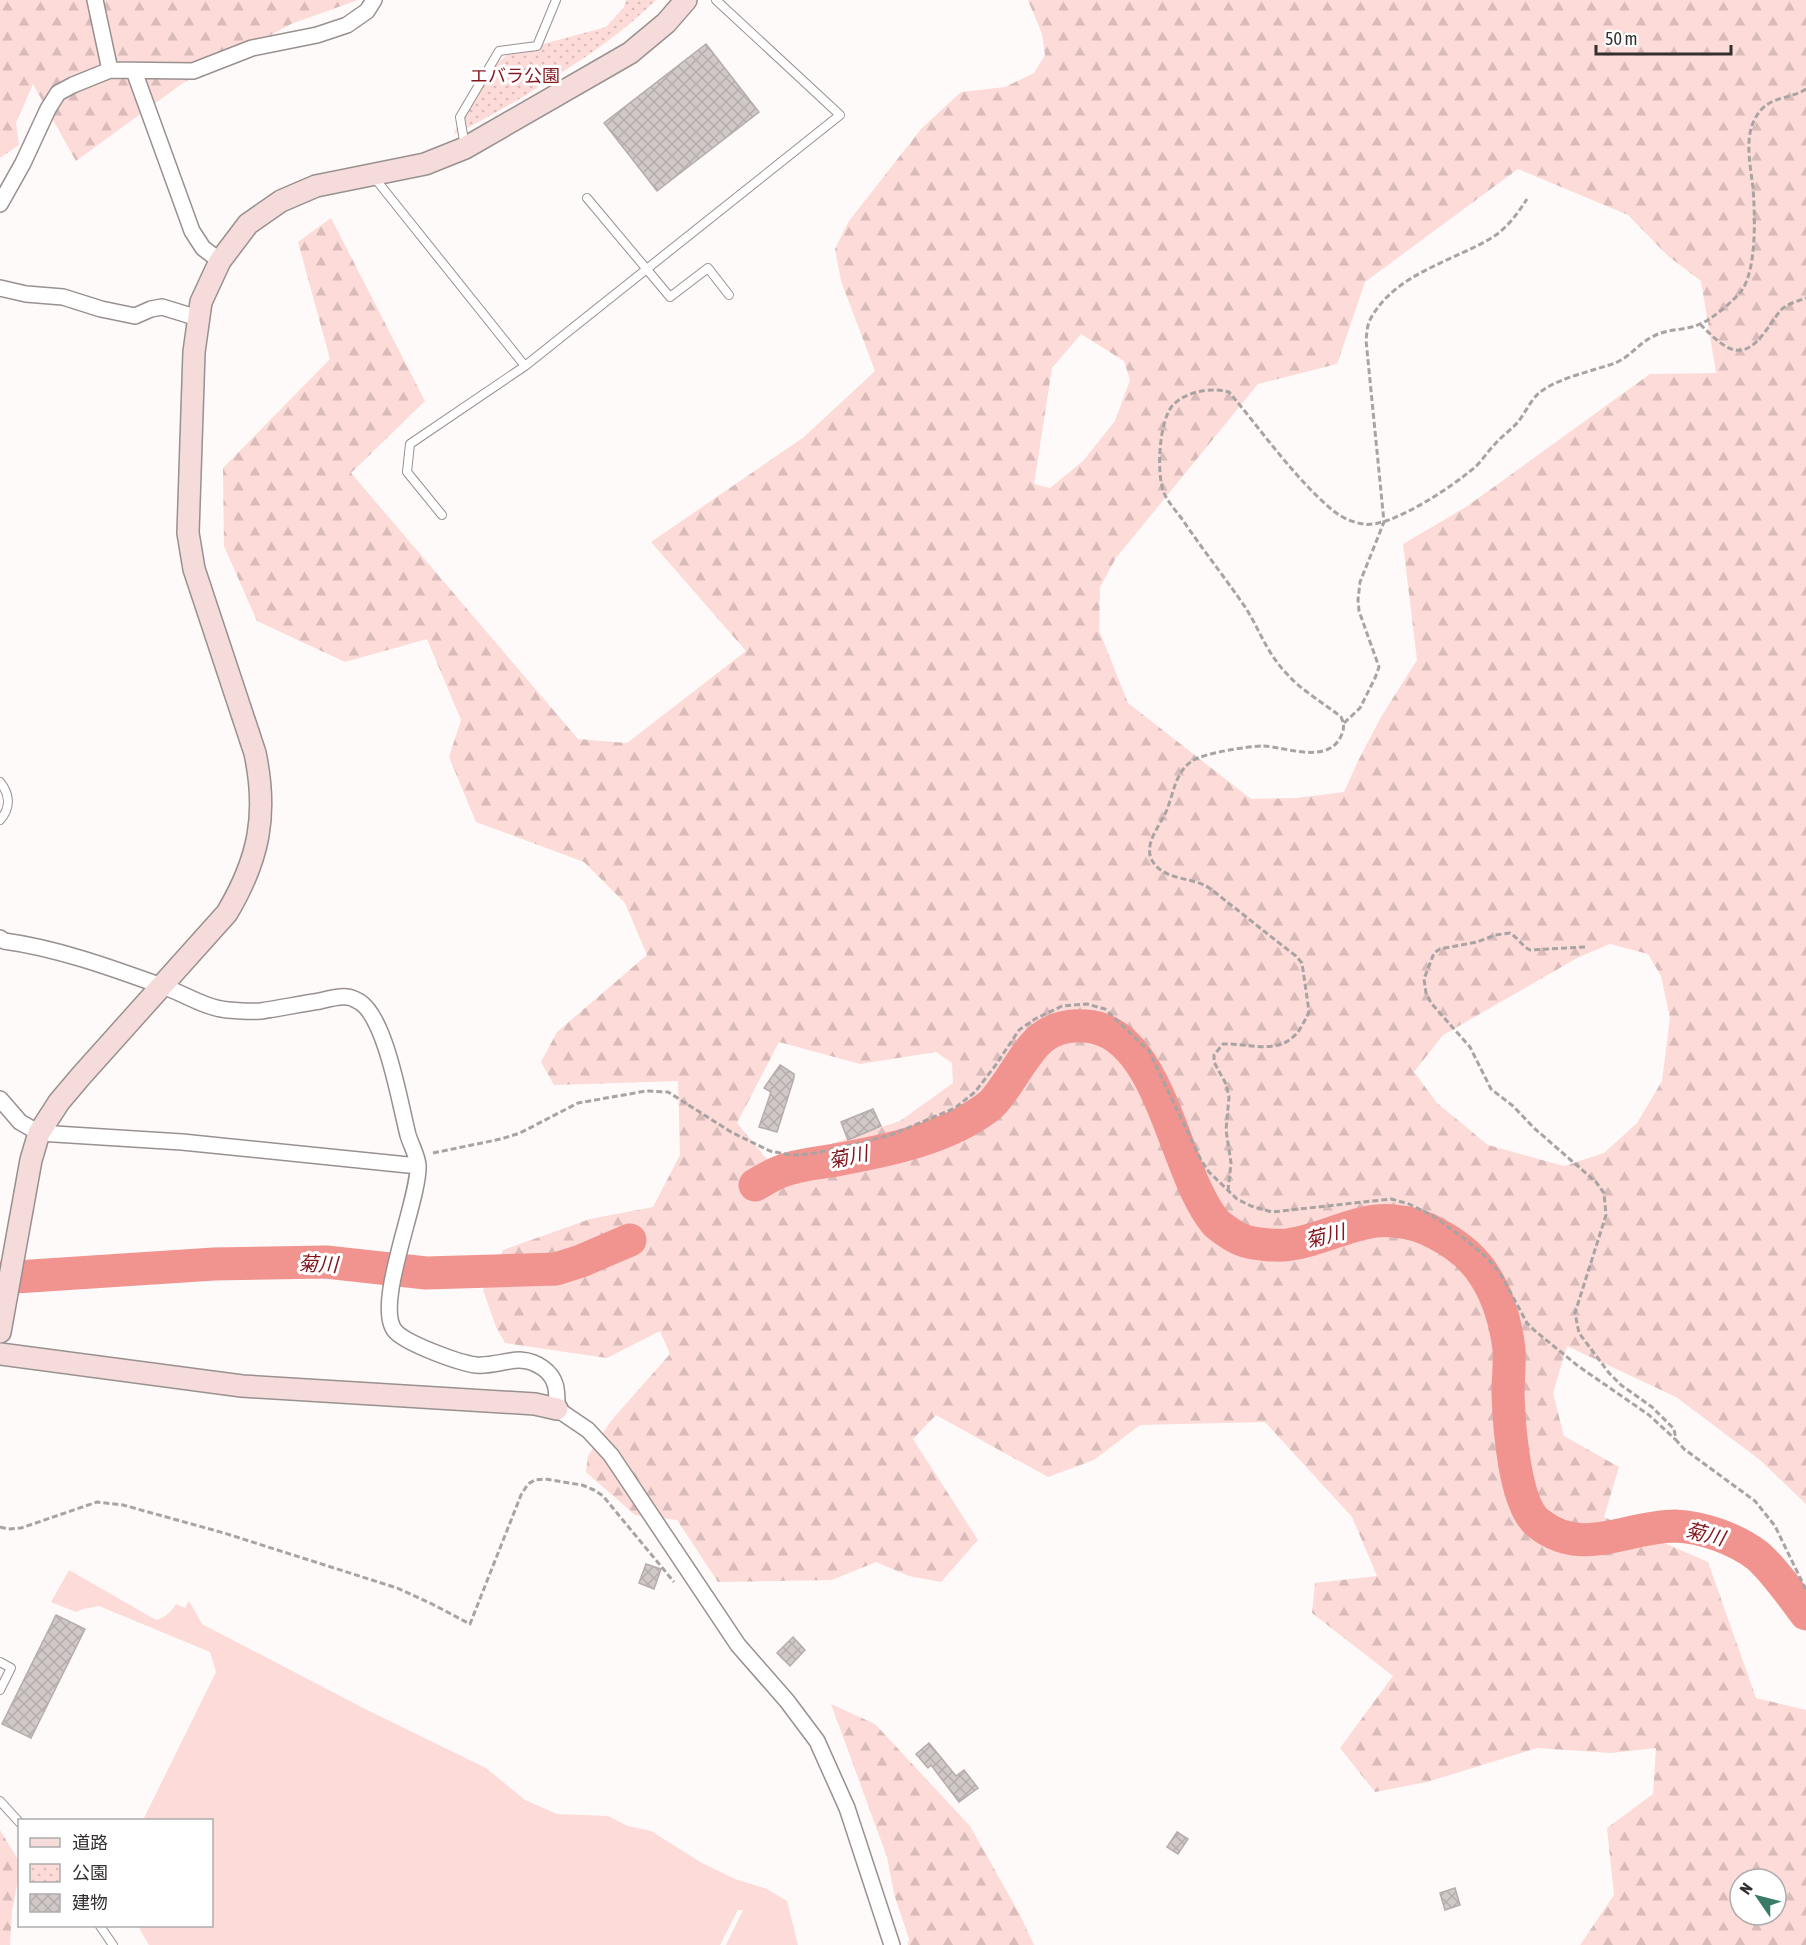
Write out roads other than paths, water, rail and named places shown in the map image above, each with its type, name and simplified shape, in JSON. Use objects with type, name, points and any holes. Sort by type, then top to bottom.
[{"type":"street","points":[[95,0],[110,70]]},
{"type":"street","points":[[0,204],[58,93],[110,70],[193,71],[252,48],[317,35],[347,25],[367,11],[374,0]]},
{"type":"street","points":[[2,1322],[31,1160],[39,1133],[59,1102],[81,1076],[211,933],[232,905],[252,865],[260,819],[259,774],[255,753],[194,569],[188,533],[194,351],[201,302],[220,261],[248,224],[281,201],[316,186],[425,164],[465,148],[630,53],[666,23],[686,0]]},
{"type":"street","points":[[134,70],[192,231],[203,248],[220,261]]},
{"type":"street","points":[[0,288],[26,294],[63,297],[101,309],[135,316],[162,307],[198,318]]},
{"type":"street","points":[[0,938],[32,945],[162,986],[193,1000],[225,1010],[258,1011],[345,996],[359,1001],[370,1011],[386,1046],[417,1161],[414,1193],[392,1280],[390,1321],[395,1331],[406,1339],[462,1362],[479,1365],[520,1359],[533,1361],[554,1379],[557,1388],[557,1409]]},
{"type":"street","points":[[0,1099],[20,1122],[39,1133],[417,1161]]},
{"type":"street","points":[[0,1354],[242,1386],[535,1404],[557,1409],[588,1430],[611,1455],[738,1646],[787,1701],[817,1741],[847,1808],[892,1945]]},
{"type":"lane","points":[[465,148],[460,117],[499,51],[537,46],[556,0]]},
{"type":"lane","points":[[442,515],[407,472],[410,444],[525,366],[840,115],[716,0]]},
{"type":"lane","points":[[372,175],[525,366]]},
{"type":"lane","points":[[587,198],[670,297],[708,268],[729,295]]},
{"type":"lane","points":[[0,782],[8,795],[8,807],[6,814],[0,820]]},
{"type":"lane","points":[[0,1662],[11,1668],[0,1690]]},
{"type":"lane","points":[[0,1800],[18,1820]]},
{"type":"lane","points":[[101,1927],[113,1945]]},
{"type":"waterway","name":"菊川","points":[[755,1185],[789,1169],[898,1147],[955,1127],[991,1105],[1029,1051],[1037,1042],[1057,1029],[1085,1026],[1111,1034],[1132,1051],[1149,1077],[1201,1200],[1216,1223],[1234,1236],[1256,1244],[1287,1245],[1368,1222],[1399,1222],[1422,1227],[1437,1234],[1471,1258],[1491,1286],[1504,1322],[1509,1349],[1508,1394],[1514,1463],[1523,1499],[1538,1523],[1555,1533],[1572,1539],[1605,1538],[1657,1527],[1675,1526],[1719,1535],[1740,1544],[1758,1556],[1777,1576],[1806,1614]]},
{"type":"waterway","name":"菊川","points":[[0,1278],[214,1264],[326,1262],[426,1273],[556,1269],[630,1240]]},
{"type":"park label","name":"エバラ公園","points":[[515,76]]}]
